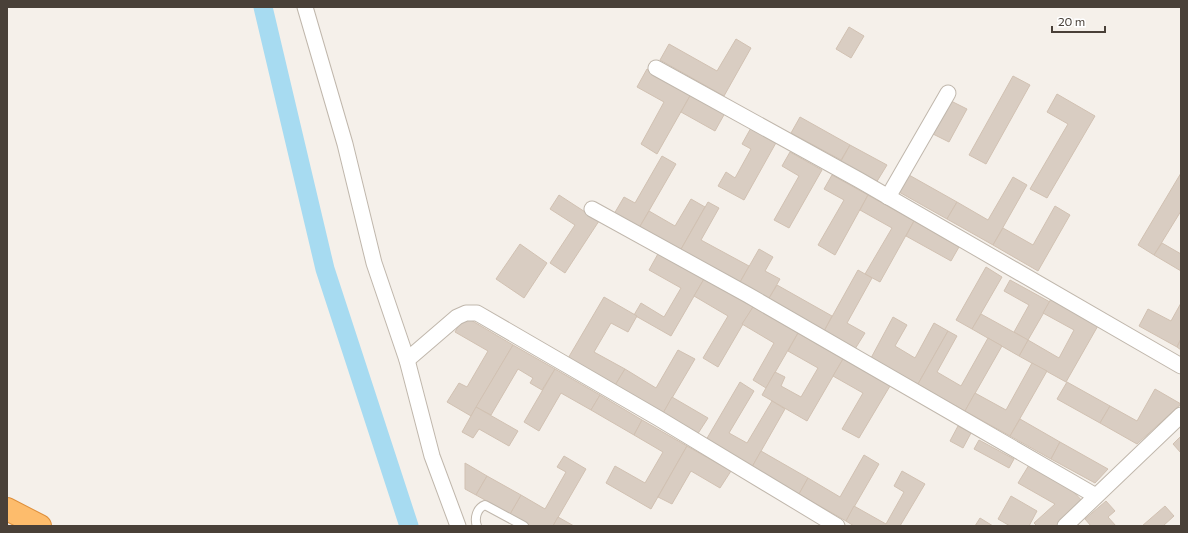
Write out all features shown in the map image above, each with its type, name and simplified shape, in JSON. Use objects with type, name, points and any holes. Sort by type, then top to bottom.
[{"type":"highway","points":[[7,509],[31,524]]},
{"type":"street","points":[[305,7],[345,144],[374,263],[407,360],[432,456],[458,526]]},
{"type":"street","points":[[656,68],[888,197],[1181,366]]},
{"type":"street","points":[[888,197],[948,93]]},
{"type":"street","points":[[592,209],[748,295],[1096,496]]},
{"type":"street","points":[[407,360],[458,317],[466,313],[477,313],[658,418],[837,526]]},
{"type":"street","points":[[1072,524],[1096,496],[1181,415]]},
{"type":"lane","points":[[477,526],[477,515],[480,509],[485,505],[524,526]]},
{"type":"building","points":[[849,27],[864,36],[851,58],[836,49]]},
{"type":"building","points":[[736,39],[751,48],[724,96],[660,60],[669,44],[717,71]]},
{"type":"building","points":[[647,69],[691,94],[657,154],[641,144],[664,102],[637,87]]},
{"type":"building","points":[[1013,76],[1030,85],[986,164],[969,155]]},
{"type":"building","points":[[691,94],[725,113],[715,131],[681,112]]},
{"type":"building","points":[[1057,94],[1095,116],[1047,198],[1030,189],[1068,124],[1047,112]]},
{"type":"building","points":[[951,101],[967,109],[949,142],[933,134]]},
{"type":"building","points":[[800,117],[850,145],[841,160],[791,133]]},
{"type":"building","points":[[752,126],[777,141],[744,200],[718,186],[726,172],[735,178],[751,149],[742,144]]},
{"type":"building","points":[[850,145],[887,165],[876,183],[840,163]]},
{"type":"building","points":[[790,152],[822,170],[789,228],[774,220],[799,176],[782,166]]},
{"type":"building","points":[[662,156],[676,164],[639,228],[614,214],[624,197],[635,203]]},
{"type":"building","points":[[1181,173],[1181,211],[1154,255],[1138,245]]},
{"type":"building","points":[[832,175],[868,195],[835,255],[818,245],[844,200],[824,189]]},
{"type":"building","points":[[909,175],[957,202],[947,219],[899,192]]},
{"type":"building","points":[[1013,177],[1027,185],[993,245],[947,219],[957,202],[988,220]]},
{"type":"building","points":[[559,195],[599,221],[565,273],[550,263],[575,225],[550,209]]},
{"type":"building","points":[[868,195],[914,221],[880,282],[865,274],[892,228],[860,210]]},
{"type":"building","points":[[691,199],[705,207],[680,251],[639,228],[649,211],[675,226]]},
{"type":"building","points":[[708,202],[719,208],[701,240],[749,266],[739,284],[680,251]]},
{"type":"building","points":[[1055,206],[1070,215],[1038,271],[993,245],[1003,228],[1033,245]]},
{"type":"building","points":[[914,221],[959,247],[951,261],[906,236]]},
{"type":"building","points":[[1162,243],[1181,254],[1181,271],[1154,255]]},
{"type":"building","points":[[520,244],[547,263],[524,298],[496,279]]},
{"type":"building","points":[[759,249],[773,257],[765,271],[780,279],[768,300],[739,284]]},
{"type":"building","points":[[659,252],[704,279],[671,336],[634,315],[641,303],[664,317],[681,288],[649,270]]},
{"type":"building","points":[[986,267],[1002,277],[972,329],[956,320]]},
{"type":"building","points":[[858,270],[872,278],[847,323],[865,333],[855,349],[824,331]]},
{"type":"building","points":[[704,279],[753,307],[718,367],[703,358],[728,316],[694,296]]},
{"type":"building","points":[[1010,280],[1050,302],[1028,340],[1014,332],[1029,305],[1004,291]]},
{"type":"building","points":[[777,285],[832,316],[824,331],[768,300]]},
{"type":"building","points":[[604,297],[637,316],[628,332],[611,323],[594,352],[625,369],[614,387],[567,360]]},
{"type":"building","points":[[1052,297],[1099,324],[1066,382],[1019,356],[1028,340],[1059,358],[1074,330],[1043,313]]},
{"type":"building","points":[[1181,303],[1181,339],[1177,347],[1139,326],[1148,309],[1171,321]]},
{"type":"building","points":[[753,307],[798,333],[766,388],[753,380],[774,343],[742,324]]},
{"type":"building","points":[[981,314],[1028,340],[1019,356],[972,329]]},
{"type":"building","points":[[464,316],[513,345],[471,416],[447,402],[459,383],[467,387],[488,351],[455,332]]},
{"type":"building","points":[[893,317],[907,325],[895,346],[915,358],[934,323],[948,331],[918,384],[871,358]]},
{"type":"building","points":[[948,331],[957,336],[937,372],[961,386],[988,338],[1002,346],[965,411],[918,384]]},
{"type":"building","points":[[798,333],[843,359],[807,421],[762,395],[775,372],[785,377],[781,386],[801,397],[818,368],[788,351]]},
{"type":"building","points":[[1181,339],[1181,350],[1177,347]]},
{"type":"building","points":[[513,345],[555,369],[542,390],[530,383],[533,378],[518,369],[491,415],[476,407]]},
{"type":"building","points":[[678,350],[695,359],[662,415],[614,387],[625,369],[656,388]]},
{"type":"building","points":[[843,359],[890,386],[859,438],[842,429],[863,393],[833,376]]},
{"type":"building","points":[[1032,363],[1047,371],[1010,436],[965,411],[975,393],[1006,410]]},
{"type":"building","points":[[555,369],[600,395],[591,410],[561,393],[539,431],[524,422]]},
{"type":"building","points":[[740,382],[754,391],[729,433],[747,443],[772,401],[785,409],[752,467],[706,440]]},
{"type":"building","points":[[1067,382],[1110,406],[1100,423],[1057,399]]},
{"type":"building","points":[[1155,389],[1181,404],[1137,444],[1100,423],[1110,406],[1137,421]]},
{"type":"building","points":[[600,395],[642,420],[634,435],[591,410]]},
{"type":"building","points":[[672,397],[708,418],[697,435],[662,415]]},
{"type":"building","points":[[476,407],[518,431],[509,446],[479,429],[473,438],[462,432]]},
{"type":"building","points":[[1020,419],[1060,442],[1051,459],[1010,436]]},
{"type":"building","points":[[642,420],[687,446],[651,509],[606,483],[615,466],[645,483],[663,452],[634,435]]},
{"type":"building","points":[[958,426],[971,433],[963,448],[950,441]]},
{"type":"building","points":[[1181,436],[1181,453],[1173,444]]},
{"type":"building","points":[[979,440],[1014,459],[1009,468],[974,449]]},
{"type":"building","points":[[1060,442],[1108,469],[1095,483],[1051,459]]},
{"type":"building","points":[[687,446],[731,471],[720,488],[691,471],[672,504],[658,497]]},
{"type":"building","points":[[761,451],[808,478],[799,494],[752,467]]},
{"type":"building","points":[[864,455],[879,464],[846,521],[799,494],[808,478],[840,497]]},
{"type":"building","points":[[564,456],[586,469],[553,526],[530,526],[510,514],[521,495],[545,509],[566,472],[557,467]]},
{"type":"building","points":[[465,463],[487,476],[476,495],[465,489]]},
{"type":"building","points":[[1029,465],[1072,490],[1084,503],[1058,526],[1037,526],[1034,523],[1055,504],[1018,483]]},
{"type":"building","points":[[902,471],[925,484],[900,526],[854,526],[846,521],[854,506],[886,524],[904,492],[894,486]]},
{"type":"building","points":[[487,476],[521,495],[510,514],[476,495]]},
{"type":"building","points":[[1011,496],[1037,511],[1029,526],[1010,526],[998,519]]},
{"type":"building","points":[[1106,501],[1115,511],[1108,517],[1116,526],[1091,526],[1085,519]]},
{"type":"building","points":[[1165,506],[1174,516],[1163,526],[1142,526]]},
{"type":"building","points":[[558,517],[574,526],[553,526]]},
{"type":"building","points":[[980,518],[993,526],[975,526]]},
{"type":"waterway","points":[[263,7],[325,269],[409,526]]}]
